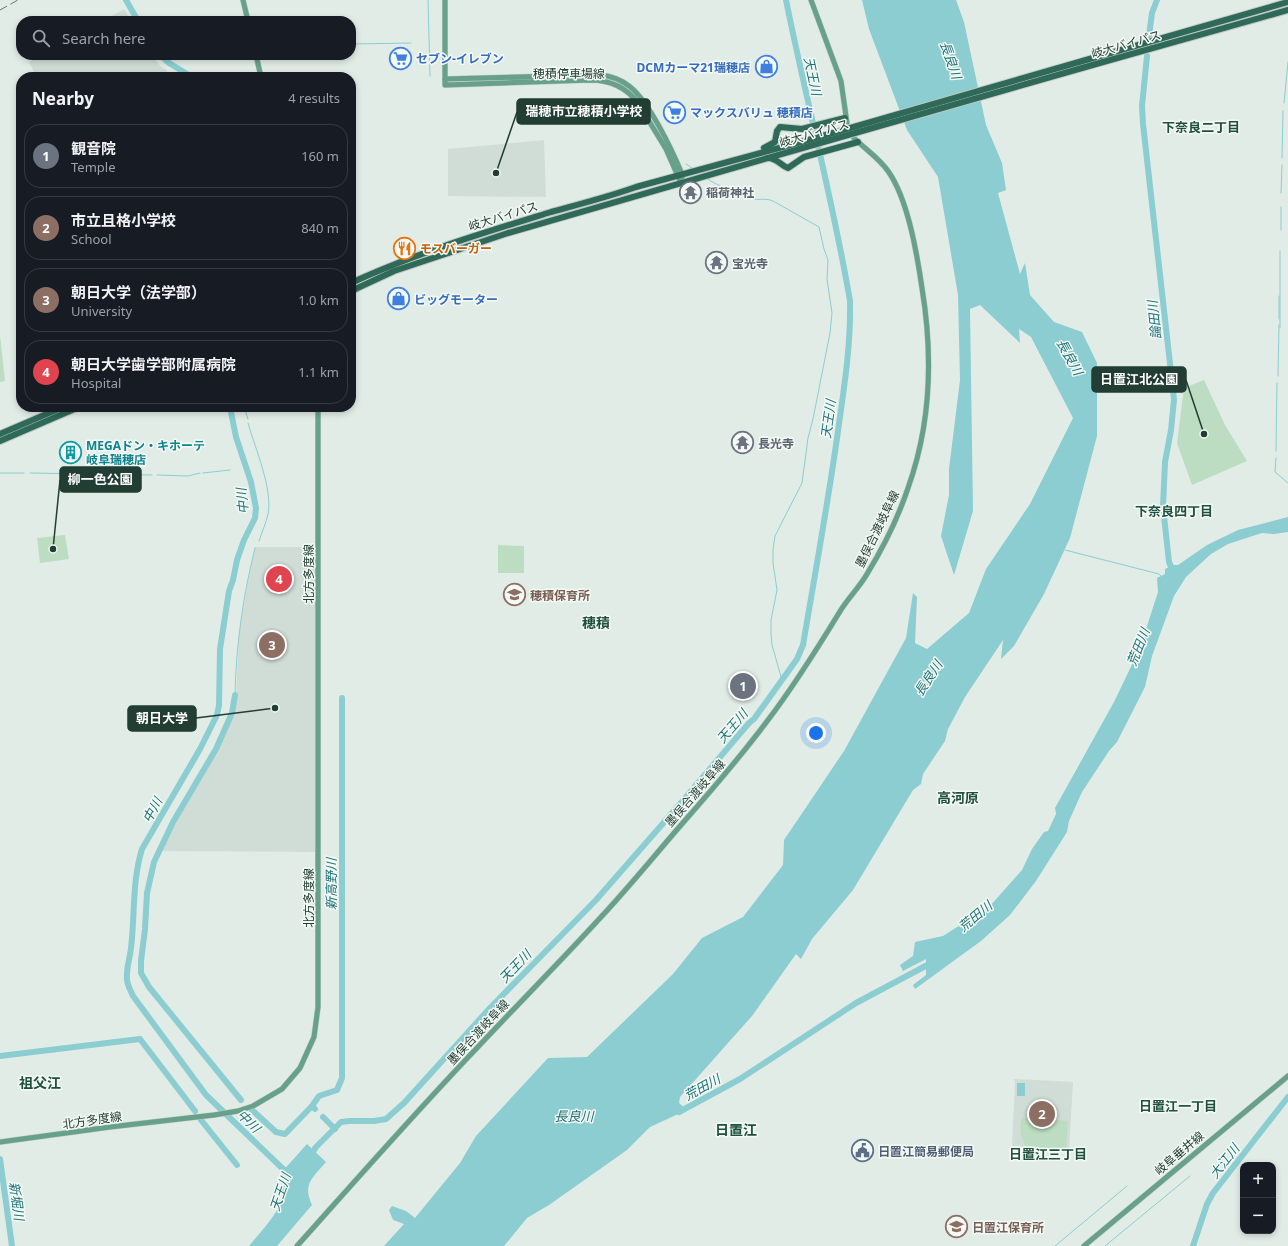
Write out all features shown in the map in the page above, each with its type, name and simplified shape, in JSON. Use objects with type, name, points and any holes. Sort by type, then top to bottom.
[{"type":"highway","name":"岐大バイパス","points":[[1095,61],[1288,2]]},
{"type":"highway","name":"岐大バイパス","points":[[356,281],[391,264],[487,232],[680,174],[811,141],[1095,61],[1288,10]]},
{"type":"highway","points":[[748,156],[774,144],[776,131],[780,127],[797,130],[846,121]]},
{"type":"highway","points":[[776,136],[781,141],[786,142],[800,139],[811,141]]},
{"type":"highway","points":[[767,158],[774,159],[789,168],[801,158],[824,152],[856,140]]},
{"type":"highway","name":"岐大バイパス","points":[[356,289],[394,271],[508,233],[796,150],[811,141]]},
{"type":"highway","points":[[782,165],[781,161],[783,157],[796,150]]},
{"type":"highway","points":[[0,434],[51,412]]},
{"type":"highway","points":[[0,441],[67,412]]},
{"type":"main road","points":[[243,0],[247,16]]},
{"type":"main road","points":[[246,0],[250,16]]},
{"type":"main road","name":"穂積停車場線","points":[[445,0],[445,82],[590,80],[611,82],[633,96],[680,174]]},
{"type":"main road","points":[[811,0],[838,70],[841,81],[846,121]]},
{"type":"main road","points":[[258,60],[261,72]]},
{"type":"main road","name":"墨俣合渡岐阜線","points":[[297,1246],[424,1105],[603,915],[710,792],[777,709],[841,609],[865,577],[876,559],[908,489],[920,450],[929,386],[928,330],[918,261],[906,211],[891,176],[879,161],[856,140]]},
{"type":"main road","points":[[680,174],[681,183]]},
{"type":"main road","name":"北方多度線","points":[[0,1142],[234,1112],[253,1106],[282,1089],[300,1068],[308,1053],[314,1037],[316,1023],[318,954],[318,412]]},
{"type":"main road","name":"岐阜垂井線","points":[[1084,1246],[1288,1076]]},
{"type":"shaded area","points":[[124,9],[129,16],[112,16]]},
{"type":"shaded area","points":[[33,60],[156,60],[161,67],[167,70],[167,72],[34,72],[29,62]]},
{"type":"shaded area","points":[[544,140],[546,197],[448,196],[448,149]]},
{"type":"shaded area","points":[[255,547],[316,547],[316,852],[159,851],[170,828],[221,743],[232,717],[236,698],[239,633]]},
{"type":"shaded area","points":[[1014,1079],[1073,1082],[1069,1151],[1067,1152],[1012,1145]]},
{"type":"green space","points":[[0,335],[5,381],[0,382]]},
{"type":"green space","points":[[1204,380],[1225,425],[1247,461],[1192,485],[1177,443],[1184,388]]},
{"type":"green space","points":[[65,535],[69,559],[40,563],[37,538]]},
{"type":"green space","points":[[498,545],[524,546],[524,573],[498,573]]},
{"type":"green space","points":[[1022,1118],[1068,1121],[1066,1150],[1027,1147],[1021,1133]]},
{"type":"water","name":"長良川","points":[[862,0],[956,0],[964,22],[986,125],[1002,163],[1006,190],[998,193],[1020,274],[1025,263],[1030,295],[1054,322],[1082,332],[1097,363],[1097,436],[1070,538],[1044,594],[1014,646],[1001,659],[1003,640],[965,697],[948,729],[945,741],[923,774],[921,784],[913,790],[853,890],[812,939],[801,959],[796,954],[752,1016],[680,1097],[679,1103],[687,1110],[650,1127],[627,1150],[549,1205],[527,1218],[504,1246],[384,1246],[404,1224],[393,1220],[389,1210],[392,1206],[406,1211],[415,1218],[460,1163],[476,1136],[548,1058],[587,1057],[673,974],[702,938],[743,917],[783,865],[784,840],[844,751],[906,638],[913,593],[917,597],[915,643],[927,649],[969,613],[986,569],[1030,504],[1073,418],[1031,337],[1019,329],[1020,343],[980,305],[970,309],[973,511],[954,575],[941,536],[949,495],[949,469],[960,380],[958,295],[938,177],[907,130],[869,29]]},
{"type":"water","points":[[1288,517],[1288,532],[1274,534],[1262,533],[1228,544],[1211,554],[1186,577],[1174,596],[1152,656],[1145,687],[1117,742],[1109,751],[1082,792],[1069,821],[1067,832],[1036,881],[1010,915],[981,941],[915,989],[913,985],[926,975],[926,959],[903,971],[900,965],[913,956],[915,942],[943,936],[990,906],[1022,870],[1032,849],[1044,832],[1048,831],[1056,814],[1055,808],[1114,702],[1140,648],[1158,592],[1157,578],[1165,574],[1165,569],[1173,565],[1178,565],[1207,545],[1238,530]]},
{"type":"water","points":[[1017,1083],[1025,1083],[1025,1096],[1017,1096]]},
{"type":"water","points":[[307,1144],[326,1162],[310,1181],[308,1191],[312,1205],[277,1246],[249,1246],[270,1221],[282,1200],[282,1194],[278,1193],[279,1189],[283,1188],[286,1180],[281,1173]]},
{"type":"waterway","name":"中川","points":[[126,0],[135,16]]},
{"type":"waterway","points":[[428,0],[430,76]]},
{"type":"waterway","name":"天王川","points":[[310,1156],[316,1147],[341,1122],[386,1119],[404,1103],[490,1008],[596,900],[680,804],[754,719],[797,659],[803,645],[843,399],[848,350],[850,301],[836,225],[786,0]]},
{"type":"waterway","name":"論田川","points":[[1149,36],[1152,13],[1157,0]]},
{"type":"waterway","points":[[356,44],[411,43]]},
{"type":"waterway","name":"論田川","points":[[1147,56],[1142,106],[1143,124],[1174,400],[1171,430],[1165,462],[1163,507],[1169,562],[1174,574]]},
{"type":"waterway","name":"中川","points":[[166,60],[184,72]]},
{"type":"waterway","points":[[1284,103],[1288,62]]},
{"type":"waterway","points":[[1282,158],[1283,111]]},
{"type":"waterway","points":[[686,164],[692,168]]},
{"type":"waterway","points":[[1281,193],[1282,165]]},
{"type":"waterway","points":[[706,178],[742,196],[773,201],[819,227],[828,260],[827,279],[832,313],[830,333],[808,438],[802,483],[775,536],[773,550],[773,563],[777,590],[771,620],[771,634],[772,645],[782,680]]},
{"type":"waterway","points":[[1281,207],[1281,230]]},
{"type":"waterway","points":[[1280,251],[1280,328]]},
{"type":"waterway","points":[[1279,296],[1279,319]]},
{"type":"waterway","points":[[1278,376],[1279,325]]},
{"type":"waterway","points":[[1276,451],[1277,383]]},
{"type":"waterway","name":"中川","points":[[231,412],[236,437],[251,482],[256,508],[255,518],[244,540],[229,591],[220,649],[219,705],[217,715],[200,749],[142,849],[135,886],[132,936],[127,981],[133,996],[206,1095],[290,1174]]},
{"type":"waterway","points":[[246,412],[248,419]]},
{"type":"waterway","points":[[248,423],[266,481],[268,493],[268,514],[259,541]]},
{"type":"waterway","points":[[1276,458],[1275,472],[1288,483]]},
{"type":"waterway","points":[[203,473],[230,470]]},
{"type":"waterway","points":[[0,473],[24,473]]},
{"type":"waterway","points":[[30,473],[152,475]]},
{"type":"waterway","points":[[157,475],[188,476],[200,473]]},
{"type":"waterway","points":[[235,695],[241,621],[255,548]]},
{"type":"waterway","points":[[1065,550],[1159,574],[1162,577]]},
{"type":"waterway","points":[[235,695],[232,713],[216,749],[173,822],[154,862],[147,893],[141,973],[149,987],[241,1100]]},
{"type":"waterway","name":"新高野川","points":[[315,1109],[312,1106],[319,1096],[337,1090],[342,1078],[342,698]]},
{"type":"waterway","name":"荒田川","points":[[679,1112],[740,1079],[856,1003],[933,962]]},
{"type":"waterway","points":[[0,1056],[140,1039],[195,1111]]},
{"type":"waterway","name":"大江川","points":[[1193,1246],[1207,1204],[1213,1193],[1288,1097]]},
{"type":"waterway","points":[[252,1110],[276,1132],[285,1134],[312,1106]]},
{"type":"waterway","points":[[323,1117],[335,1129]]},
{"type":"waterway","points":[[201,1120],[237,1165]]},
{"type":"waterway","name":"新堀川","points":[[0,1159],[12,1246]]},
{"type":"waterway","points":[[1105,1246],[1190,1176]]},
{"type":"waterway","points":[[1055,1246],[1127,1186]]},
{"type":"railway","points":[[0,10],[18,0]]},
{"type":"place","name":"セブン-イレブン","points":[[401,58]]},
{"type":"place","name":"DCMカーマ21瑞穂店","points":[[766,67]]},
{"type":"place","name":"マックスバリュ 穂積店","points":[[674,112]]},
{"type":"place","name":"瑞穂市立穂積小学校","points":[[496,173]]},
{"type":"place","name":"稲荷神社","points":[[690,192]]},
{"type":"place","name":"モスバーガー","points":[[404,248]]},
{"type":"place","name":"宝光寺","points":[[716,263]]},
{"type":"place","name":"ビッグモーター","points":[[399,299]]},
{"type":"place","name":"日置江北公園","points":[[1204,434]]},
{"type":"place","name":"長光寺","points":[[743,443]]},
{"type":"place","name":"MEGAドン・キホーテ 岐阜瑞穂店","points":[[70,452]]},
{"type":"place","name":"柳一色公園","points":[[53,549]]},
{"type":"place","name":"朝日大学歯学部附属病院","points":[[279,579]]},
{"type":"place","name":"穂積保育所","points":[[514,595]]},
{"type":"place","name":"朝日大学（法学部）","points":[[272,645]]},
{"type":"place","name":"観音院","points":[[743,686]]},
{"type":"place","name":"朝日大学","points":[[275,708]]},
{"type":"place","name":"市立且格小学校","points":[[1042,1114]]},
{"type":"place","name":"日置江簡易郵便局","points":[[862,1151]]},
{"type":"place","name":"日置江保育所","points":[[956,1227]]},
{"type":"district","name":"下奈良二丁目","points":[[1201,127]]},
{"type":"district","name":"下奈良四丁目","points":[[1174,511]]},
{"type":"district","name":"穂積","points":[[596,622]]},
{"type":"district","name":"高河原","points":[[958,797]]},
{"type":"district","name":"祖父江","points":[[40,1082]]},
{"type":"district","name":"日置江一丁目","points":[[1178,1106]]},
{"type":"district","name":"日置江","points":[[736,1129]]},
{"type":"district","name":"日置江三丁目","points":[[1048,1154]]}]
